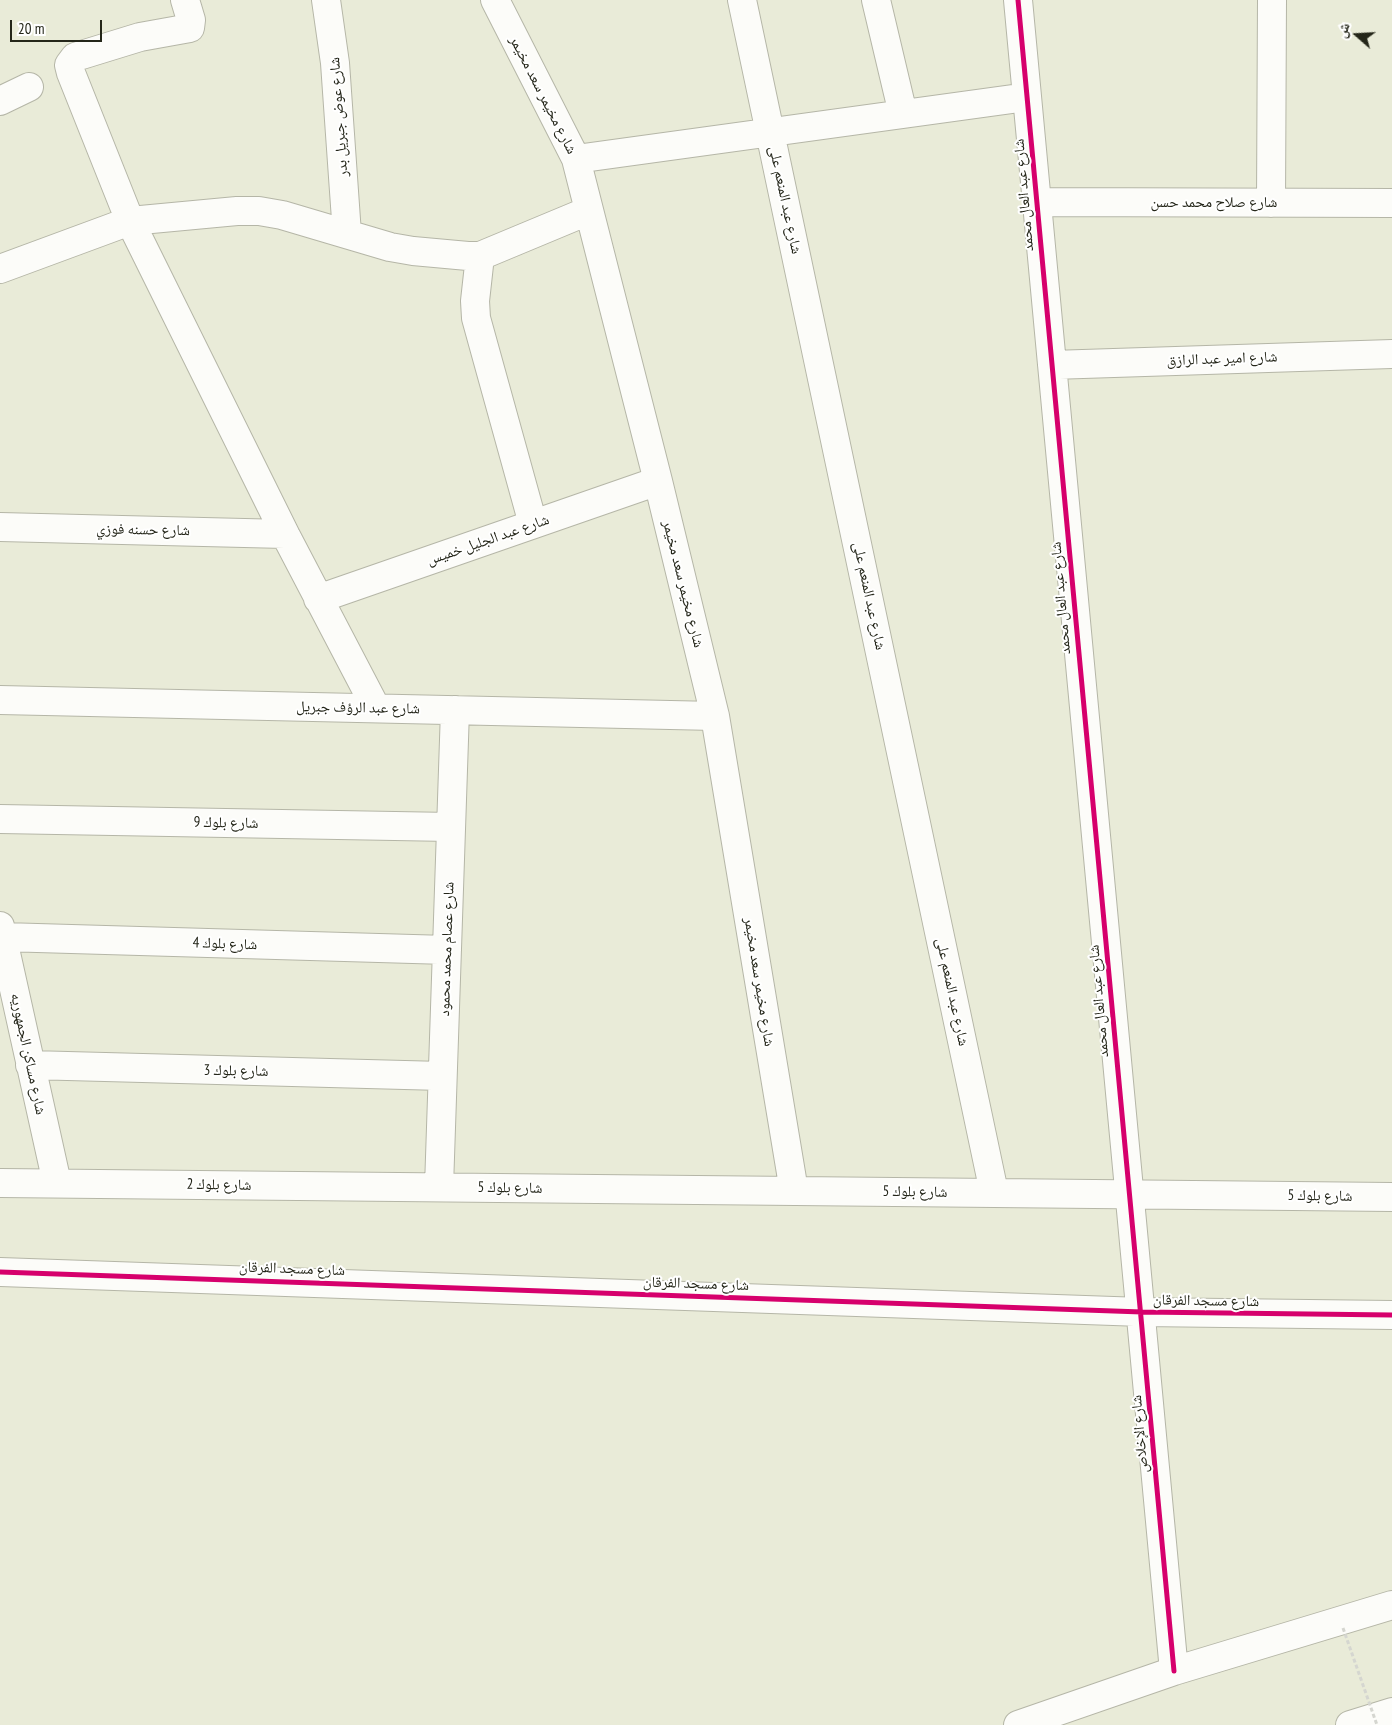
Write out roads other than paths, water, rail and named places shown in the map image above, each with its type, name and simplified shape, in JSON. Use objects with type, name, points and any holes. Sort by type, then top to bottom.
[{"type":"main road","points":[[185,0],[191,20],[190,28],[140,37],[75,57],[69,66],[70,73],[130,221],[318,598],[376,708]]},
{"type":"main road","name":"شارع عوض جبريل بدر","points":[[326,0],[335,63],[347,234]]},
{"type":"main road","name":"شارع مخيمر سعد مخيمر","points":[[495,0],[576,159],[658,481],[715,716],[794,1191]]},
{"type":"main road","name":"شارع عبد المنعم على","points":[[742,0],[994,1192]]},
{"type":"main road","points":[[876,0],[903,114]]},
{"type":"main road","name":"شارع عبد العال محمد","points":[[1018,0],[1129,1194]]},
{"type":"main road","points":[[1270,203],[1272,0]]},
{"type":"main road","points":[[0,101],[29,87]]},
{"type":"main road","points":[[576,159],[1027,97]]},
{"type":"main road","name":"شارع صلاح محمد حسن","points":[[1037,202],[1392,203]]},
{"type":"main road","points":[[0,269],[130,221],[259,211],[282,215],[390,247],[413,251],[480,256],[588,212]]},
{"type":"main road","points":[[480,256],[475,301],[476,318],[532,524]]},
{"type":"main road","name":"شارع امير عبد الرازق","points":[[1052,365],[1392,354]]},
{"type":"main road","name":"شارع عبد الجليل خميس","points":[[318,598],[658,481]]},
{"type":"main road","name":"شارع حسنه فوزي","points":[[0,527],[286,534]]},
{"type":"main road","name":"شارع عبد الرؤف جبريل","points":[[0,700],[715,716]]},
{"type":"main road","name":"شارع عصام محمد محمود","points":[[439,1187],[455,710]]},
{"type":"main road","name":"شارع بلوك 9","points":[[0,820],[451,827]]},
{"type":"main road","name":"شارع بلوك 4","points":[[1,932],[447,950]]},
{"type":"main road","name":"شارع مساكن الجمهوريه","points":[[1,932],[57,1183]]},
{"type":"main road","name":"شارع بلوك 3","points":[[30,1065],[442,1076]]},
{"type":"main road","name":"شارع بلوك 2","points":[[0,1183],[439,1187]]},
{"type":"main road","name":"شارع بلوك 5","points":[[439,1187],[1392,1197]]},
{"type":"main road","name":"شارع الإخلاص","points":[[1129,1194],[1142,1312],[1174,1671]]},
{"type":"main road","name":"شارع مسجد الفرقان","points":[[0,1272],[1142,1312],[1392,1315]]},
{"type":"main road","points":[[1018,1725],[1174,1671],[1392,1605]]},
{"type":"main road","points":[[1350,1725],[1392,1712]]}]
